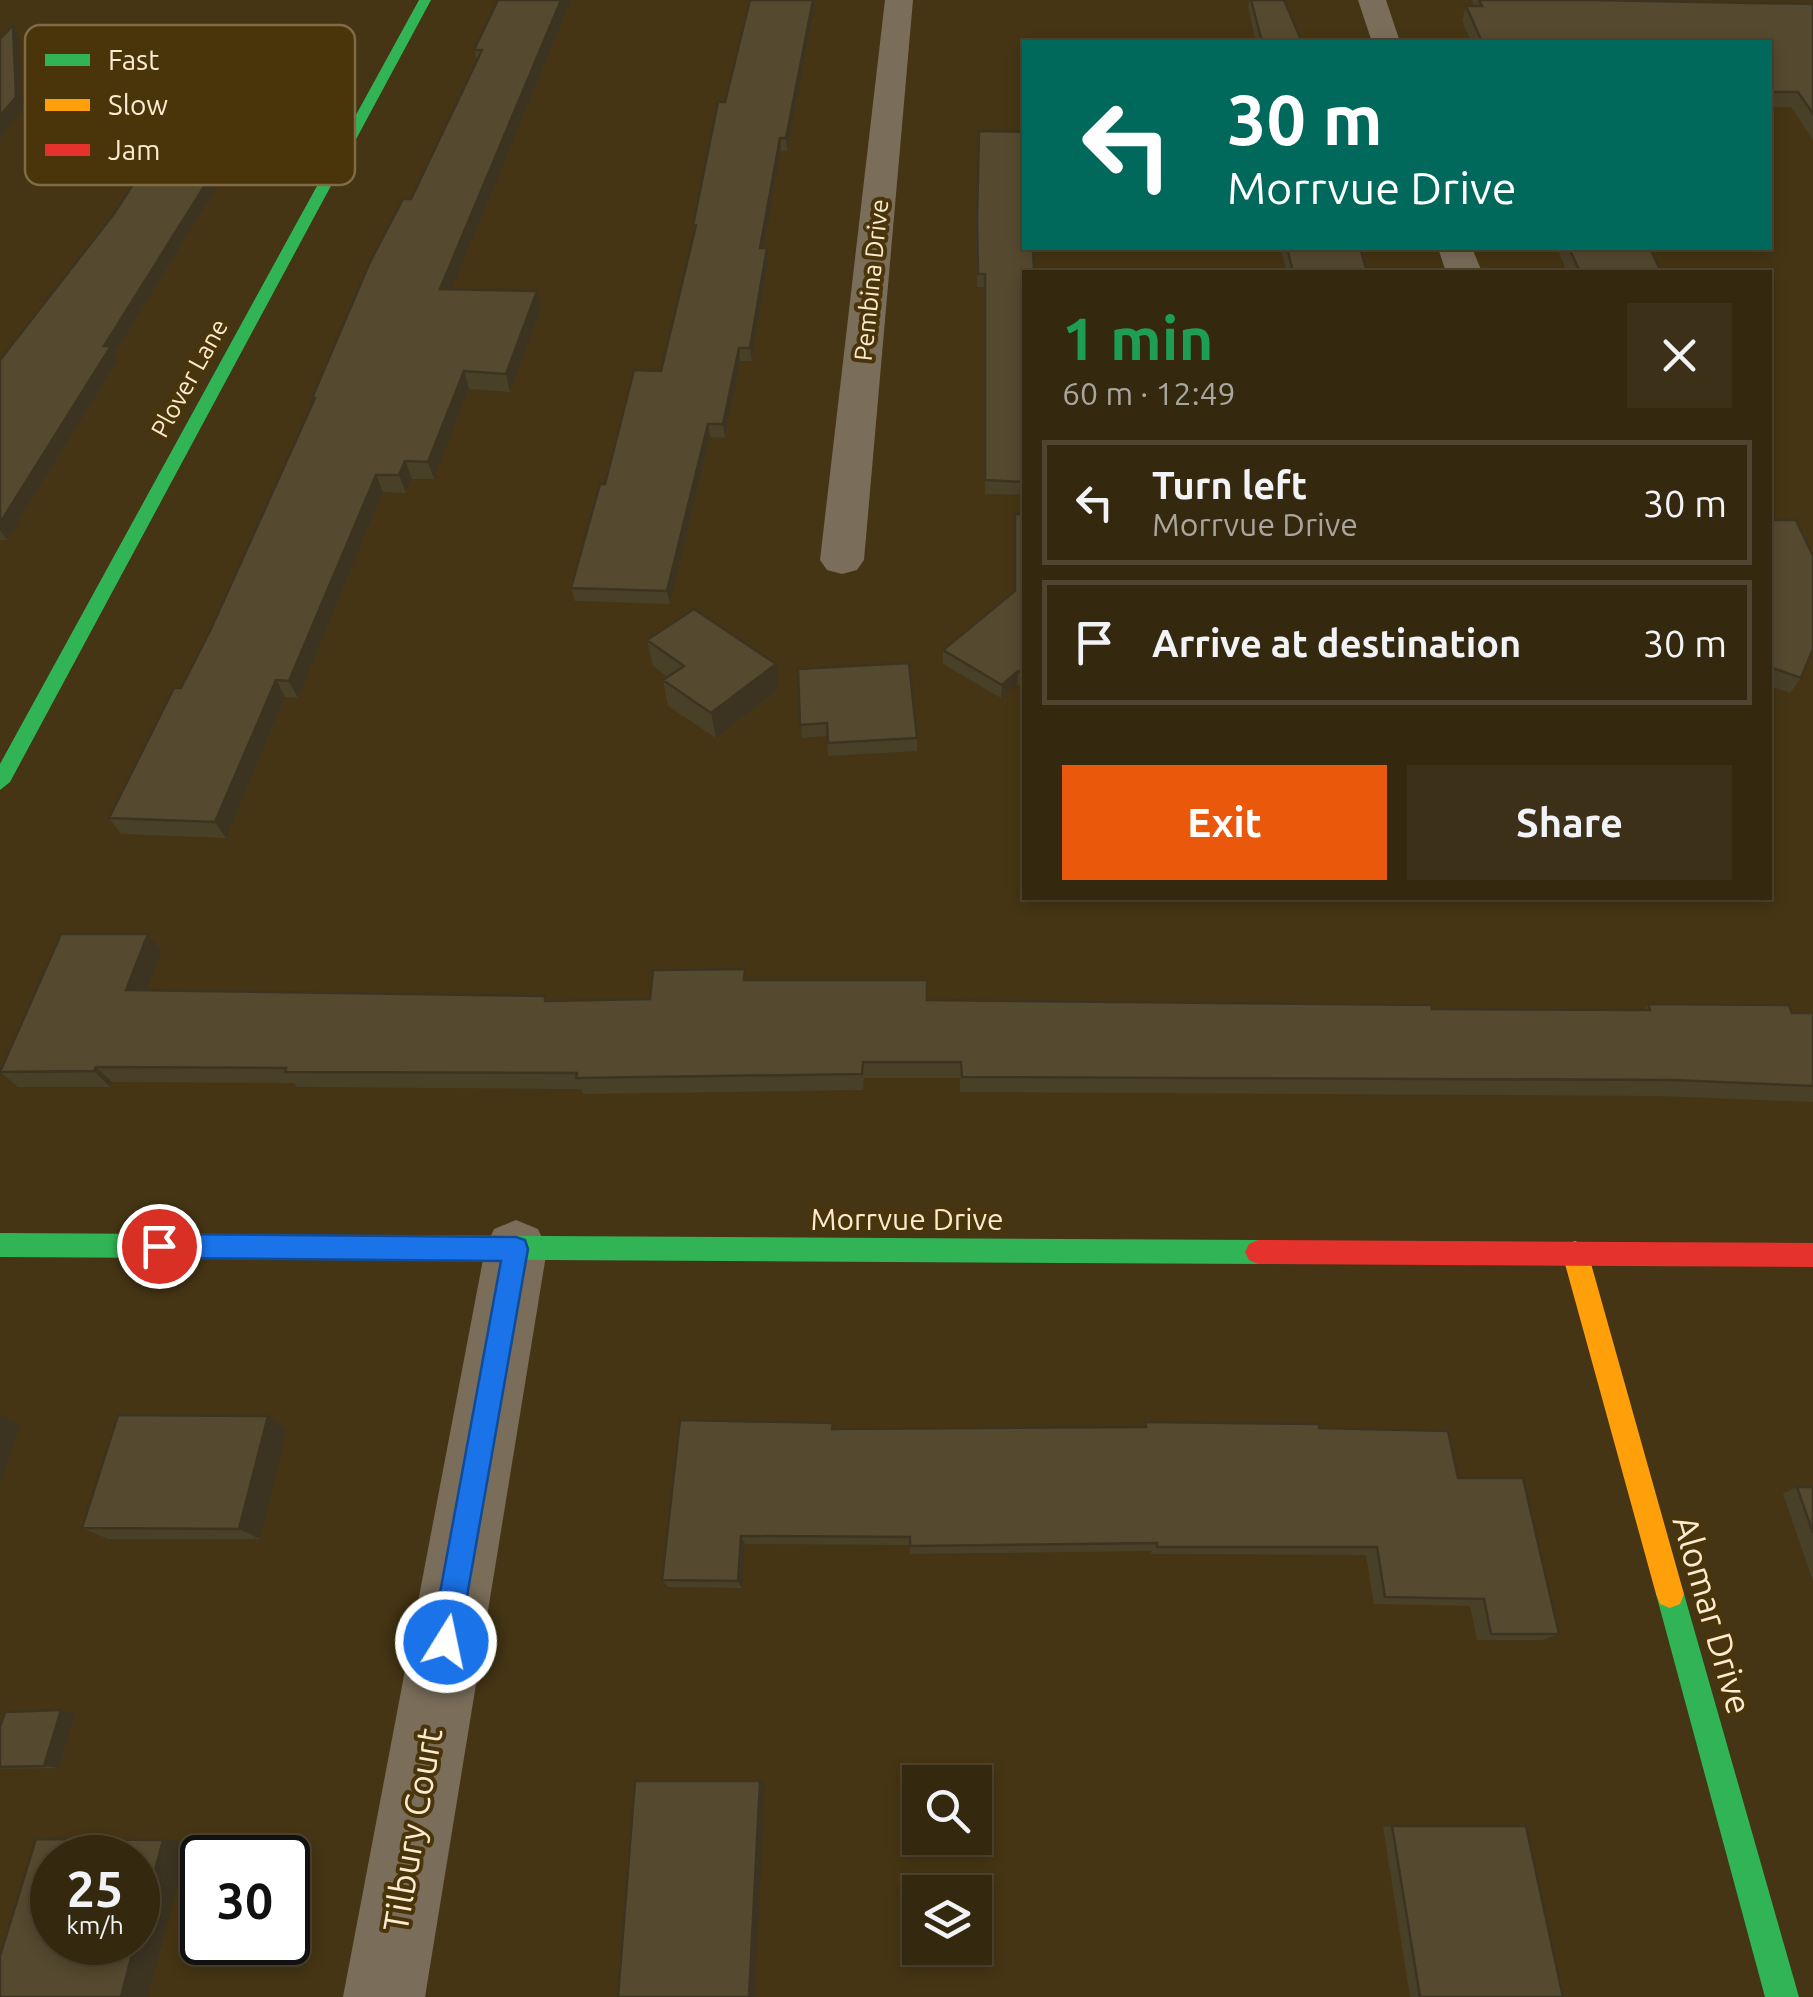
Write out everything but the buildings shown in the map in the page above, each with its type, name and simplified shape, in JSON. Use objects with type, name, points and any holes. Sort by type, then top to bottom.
[{"type":"street","name":"Plover Lane","points":[[355,129],[425,0]]},
{"type":"street","name":"Pembina Drive","points":[[842,560],[899,0]]},
{"type":"street","points":[[1372,0],[1385,40]]},
{"type":"street","name":"Plover Lane","points":[[0,782],[324,185]]},
{"type":"street","name":"Morrvue Drive","points":[[0,1244],[1813,1255]]},
{"type":"street","name":"Tilbury Court","points":[[384,1997],[516,1249]]},
{"type":"street","name":"Alomar Drive","points":[[1575,1252],[1782,1997]]},
{"type":"traffic: fast","points":[[355,129],[425,0]]},
{"type":"traffic: fast","points":[[0,782],[324,185]]},
{"type":"traffic: fast","points":[[0,1245],[1258,1252]]},
{"type":"traffic: fast","points":[[1670,1594],[1782,1997]]},
{"type":"traffic: slow","points":[[1575,1253],[1670,1594]]},
{"type":"traffic: jam","points":[[1258,1252],[1813,1255]]},
{"type":"route","points":[[159,1246],[516,1249],[446,1642]]}]
